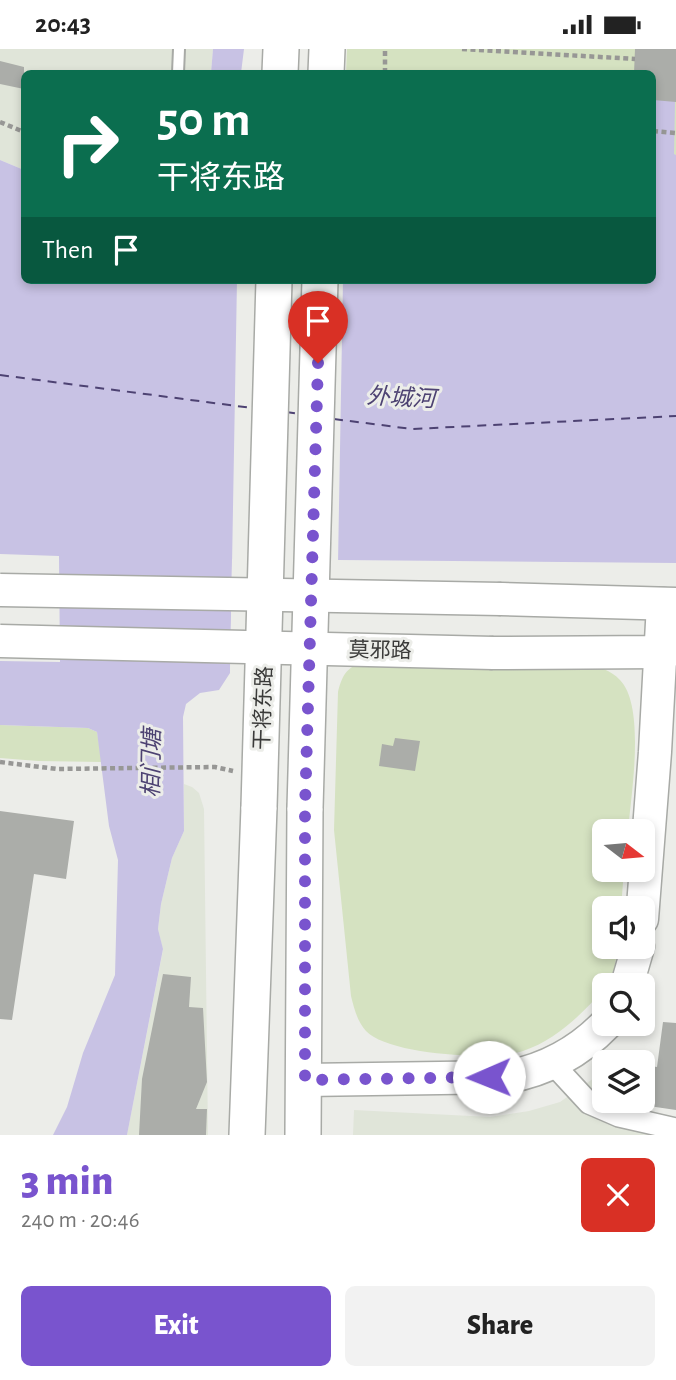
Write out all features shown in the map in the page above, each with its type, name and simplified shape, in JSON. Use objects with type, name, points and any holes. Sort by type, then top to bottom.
[{"type":"main road","points":[[280,70],[281,49]]},
{"type":"main road","points":[[326,70],[327,49]]},
{"type":"main road","name":"干将东路","points":[[247,1135],[275,284]]},
{"type":"main road","points":[[303,1135],[305,808],[320,284]]},
{"type":"main road","points":[[0,590],[670,604],[644,896]]},
{"type":"main road","name":"莫邪路","points":[[0,641],[493,653],[668,650]]},
{"type":"main road","points":[[305,1080],[507,1077],[539,1070],[579,1048],[592,1036]]},
{"type":"street","points":[[553,1063],[589,1103],[619,1116],[676,1129]]},
{"type":"lane","points":[[178,70],[179,49]]},
{"type":"path","points":[[385,49],[385,70]]},
{"type":"path","points":[[462,49],[635,59]]},
{"type":"path","points":[[0,122],[21,131]]},
{"type":"path","points":[[656,131],[676,133]]},
{"type":"path","points":[[0,762],[57,769],[228,769]]},
{"type":"shaded area","points":[[0,49],[213,49],[211,70],[21,70],[21,169],[0,160]]},
{"type":"shaded area","points":[[184,784],[199,793],[204,809],[208,1135],[127,1135],[163,950],[158,929],[161,904],[172,858],[184,831]]},
{"type":"shaded area","points":[[592,1079],[592,1113],[640,1113],[676,1135],[353,1135],[354,1110],[490,1117],[529,1111],[560,1102]]},
{"type":"green space","points":[[347,49],[676,49],[676,155],[656,153],[656,70],[346,70]]},
{"type":"green space","points":[[362,662],[586,662],[613,674],[628,693],[635,730],[629,819],[592,819],[592,882],[623,882],[622,896],[592,896],[592,959],[616,959],[614,970],[612,973],[592,973],[592,1001],[557,1033],[535,1046],[509,1054],[489,1055],[417,1051],[378,1039],[366,1031],[358,1019],[351,996],[334,830],[338,692],[341,681],[352,667]]},
{"type":"green space","points":[[0,725],[88,728],[97,732],[102,762],[0,758]]},
{"type":"water","points":[[213,49],[244,49],[241,70],[211,70]]},
{"type":"water","points":[[652,49],[676,49],[676,563],[232,559],[230,673],[219,690],[200,693],[186,704],[183,717],[184,831],[172,858],[161,904],[158,929],[163,949],[127,1135],[53,1135],[67,1107],[83,1053],[115,975],[118,860],[109,826],[97,732],[88,728],[0,725],[0,661],[60,662],[59,556],[0,554],[0,160],[21,169],[21,284],[656,284],[656,70],[652,70]]},
{"type":"pier","points":[[237,284],[343,284],[338,563],[235,563],[233,673],[230,679]]},
{"type":"building","points":[[635,49],[676,49],[676,102],[656,100],[656,70],[634,70]]},
{"type":"building","points":[[0,61],[24,67],[24,70],[21,70],[21,88],[0,84]]},
{"type":"building","points":[[395,738],[420,741],[415,771],[379,766],[382,744],[393,746]]},
{"type":"building","points":[[0,811],[74,821],[66,879],[34,874],[12,1020],[0,1019]]},
{"type":"building","points":[[163,974],[191,977],[189,1007],[203,1008],[207,1082],[196,1109],[207,1109],[206,1135],[139,1135],[142,1079]]},
{"type":"building","points":[[663,1022],[676,1023],[676,1110],[655,1107]]},
{"type":"ferry route","points":[[0,375],[252,408]]},
{"type":"ferry route","points":[[286,412],[301,414]]},
{"type":"ferry route","points":[[334,419],[412,429],[676,416]]},
{"type":"route","points":[[318,363],[305,808],[305,1080],[489,1077]]},
{"type":"water label","name":"外城河","points":[[401,397]]},
{"type":"water label","name":"相门塘","points":[[151,763]]}]
